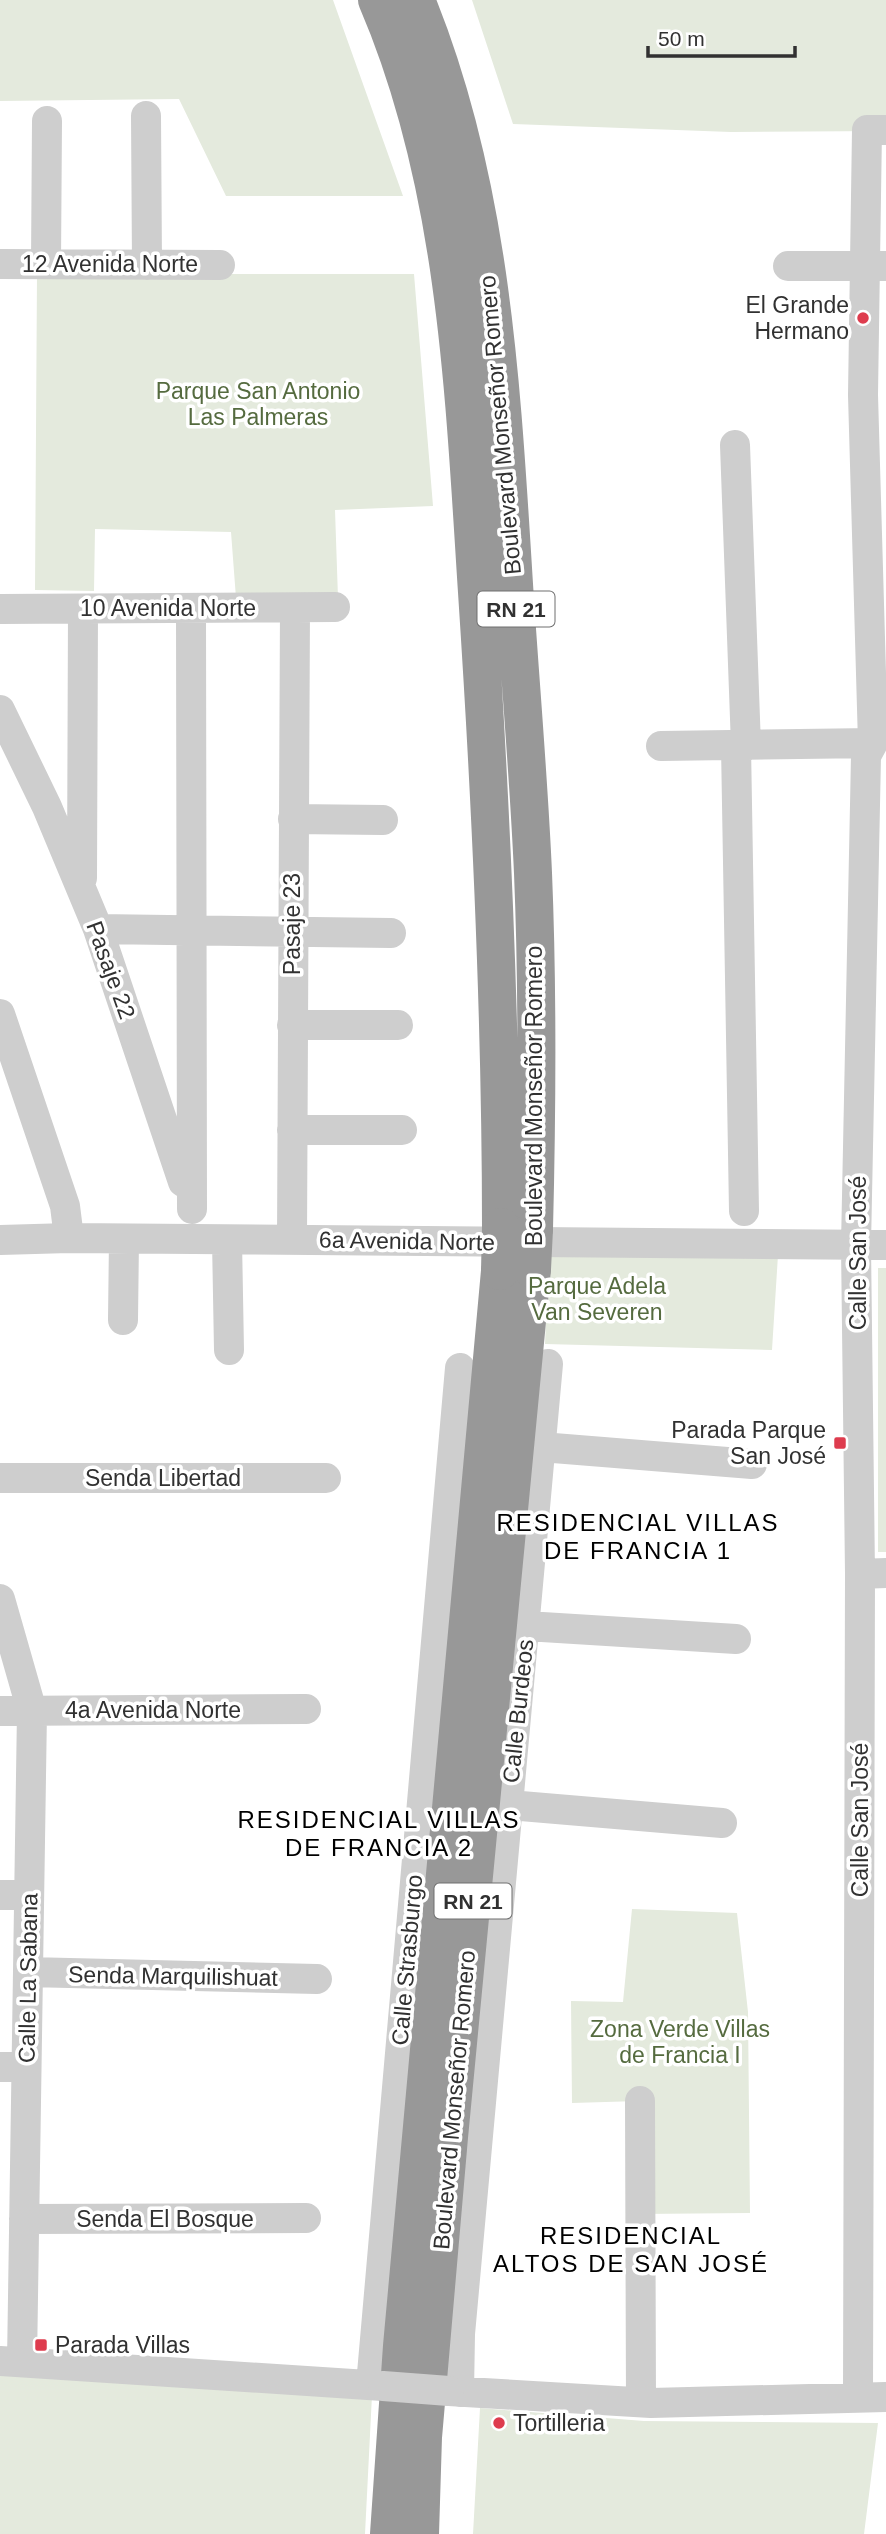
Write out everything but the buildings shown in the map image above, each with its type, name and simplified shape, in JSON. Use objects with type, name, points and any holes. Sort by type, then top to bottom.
[{"type":"highway","name":"Boulevard Monseñor Romero","points":[[377,0],[415,107],[428,155],[446,253],[460,360],[493,831],[501,1102],[517,1228]]},
{"type":"highway","name":"Boulevard Monseñor Romero","points":[[416,0],[464,147],[480,220],[499,356],[533,873],[537,1010],[517,1228],[516,1270],[424,2437],[420,2534]]},
{"type":"highway","name":"Boulevard Monseñor Romero","points":[[389,2534],[402,2346],[516,1270]]},
{"type":"street","points":[[146,116],[146,265]]},
{"type":"street","points":[[46,264],[47,121]]},
{"type":"street","name":"Calle San José","points":[[872,2397],[873,1574],[856,1245],[875,751],[863,395],[876,265],[867,130],[886,130]]},
{"type":"street","name":"12 Avenida Norte","points":[[0,264],[220,265]]},
{"type":"street","points":[[788,266],[876,265]]},
{"type":"street","points":[[734,444],[741,746],[744,1211]]},
{"type":"street","name":"10 Avenida Norte","points":[[0,609],[335,607]]},
{"type":"street","points":[[191,608],[192,1209]]},
{"type":"street","name":"Pasaje 23","points":[[292,1240],[295,608]]},
{"type":"street","points":[[78,886],[82,878],[83,609]]},
{"type":"street","name":"Pasaje 22","points":[[0,710],[47,807],[78,886],[99,929],[192,1209],[190,1239]]},
{"type":"street","points":[[661,746],[875,751]]},
{"type":"street","points":[[293,819],[383,820]]},
{"type":"street","points":[[99,929],[391,933]]},
{"type":"street","points":[[0,1014],[65,1206],[69,1238]]},
{"type":"street","points":[[292,1025],[398,1025]]},
{"type":"street","points":[[292,1130],[402,1130]]},
{"type":"street","name":"6a Avenida Norte","points":[[0,1240],[69,1238],[886,1245]]},
{"type":"street","points":[[123,1320],[124,1239]]},
{"type":"street","points":[[227,1240],[229,1350]]},
{"type":"street","name":"Calle Burdeos","points":[[454,2392],[548,1364]]},
{"type":"street","name":"Calle Strasburgo","points":[[377,2385],[460,1368]]},
{"type":"street","points":[[541,1447],[752,1464]]},
{"type":"street","name":"Senda Libertad","points":[[0,1478],[326,1478]]},
{"type":"street","name":"Calle La Sabana","points":[[0,1599],[32,1711],[15,1895],[28,1972],[13,2067],[24,2219],[11,2362]]},
{"type":"street","points":[[526,1626],[736,1639]]},
{"type":"street","name":"4a Avenida Norte","points":[[0,1711],[306,1709]]},
{"type":"street","points":[[509,1805],[722,1823]]},
{"type":"street","name":"Senda Marquilishuat","points":[[28,1972],[317,1979]]},
{"type":"street","points":[[640,2101],[641,2402]]},
{"type":"street","name":"Senda El Bosque","points":[[24,2219],[306,2218]]},
{"type":"street","points":[[11,2362],[641,2402],[872,2397]]},
{"type":"green space","points":[[0,0],[333,0],[403,196],[226,196],[179,99],[0,101]]},
{"type":"green space","points":[[472,0],[886,0],[886,131],[731,132],[513,124]]},
{"type":"green space","name":"Parque San Antonio Las Palmeras","points":[[37,274],[414,274],[433,506],[335,510],[338,598],[236,598],[231,532],[95,529],[94,591],[35,590]]},
{"type":"green space","name":"Parque Adela Van Severen","points":[[549,1251],[778,1255],[772,1350],[545,1344]]},
{"type":"green space","points":[[878,1268],[886,1268],[886,1552],[878,1552]]},
{"type":"green space","name":"Zona Verde Villas de Francia I","points":[[632,1909],[737,1913],[748,2012],[750,2213],[640,2214],[639,2101],[572,2103],[571,2001],[623,2002]]},
{"type":"green space","points":[[0,2375],[372,2395],[365,2534],[0,2534]]},
{"type":"green space","points":[[480,2408],[644,2421],[878,2423],[864,2534],[473,2534]]},
{"type":"place","name":"El Grande Hermano","points":[[863,318]]},
{"type":"place","name":"Parada Parque San José","points":[[840,1443]]},
{"type":"place","name":"Parada Villas","points":[[41,2345]]},
{"type":"place","name":"Tortilleria","points":[[499,2423]]},
{"type":"district","name":"RESIDENCIAL VILLAS DE FRANCIA 1","points":[[638,1536]]},
{"type":"district","name":"RESIDENCIAL VILLAS DE FRANCIA 2","points":[[379,1833]]},
{"type":"district","name":"RESIDENCIAL ALTOS DE SAN JOSÉ","points":[[631,2249]]}]
